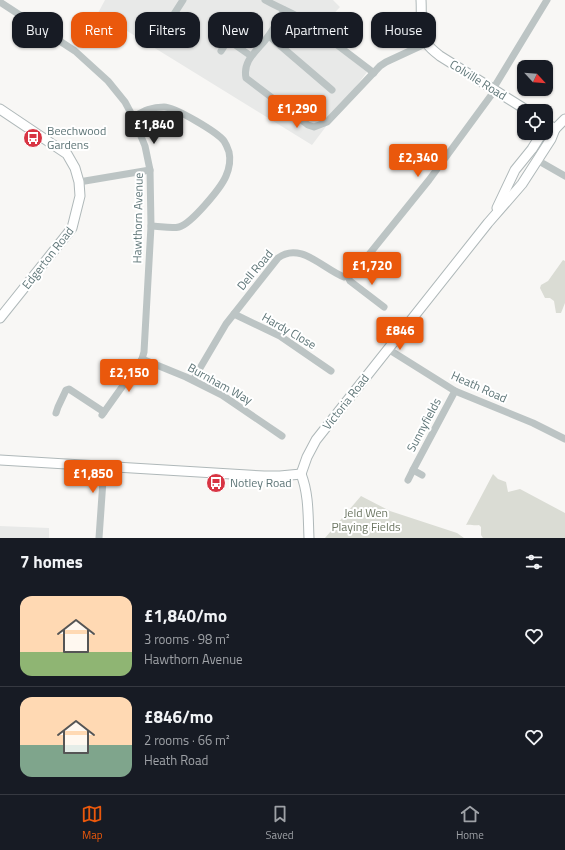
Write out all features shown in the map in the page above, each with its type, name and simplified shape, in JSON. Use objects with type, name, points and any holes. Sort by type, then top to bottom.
[{"type":"street","points":[[175,12],[183,0]]},
{"type":"street","points":[[265,0],[308,22],[374,73]]},
{"type":"street","points":[[422,0],[422,12]]},
{"type":"street","points":[[348,277],[354,273],[424,186],[494,90],[547,0]]},
{"type":"street","name":"Hawthorn Avenue","points":[[0,2],[75,51],[108,81],[125,102],[133,117],[145,146],[150,170],[151,226],[144,352],[142,359],[103,414],[69,388],[66,390],[56,413]]},
{"type":"street","points":[[284,10],[269,36],[247,63],[245,71],[246,78],[308,125],[314,127],[326,122],[386,62],[416,48]]},
{"type":"street","points":[[269,36],[332,90]]},
{"type":"street","points":[[240,48],[252,56]]},
{"type":"street","name":"Colville Road","points":[[432,48],[440,56],[517,104]]},
{"type":"street","points":[[133,117],[149,108],[166,107],[177,110],[214,132],[224,142],[229,153],[230,165],[225,178],[198,214],[179,227],[151,226]]},
{"type":"street","name":"Edgerton Road","points":[[0,318],[72,228],[80,196],[79,182],[75,168],[67,154],[1,112]]},
{"type":"street","name":"Victoria Road","points":[[553,128],[565,119]]},
{"type":"street","name":"Victoria Road","points":[[488,223],[516,170],[538,140]]},
{"type":"street","name":"Victoria Road","points":[[301,474],[316,440],[488,223],[522,184],[550,140]]},
{"type":"street","points":[[537,160],[565,176]]},
{"type":"street","points":[[79,182],[150,170]]},
{"type":"street","name":"Dell Road","points":[[193,380],[226,324],[278,258],[286,252],[303,254],[341,276],[348,277],[350,281],[384,307]]},
{"type":"street","name":"Hardy Close","points":[[234,314],[280,336],[331,371]]},
{"type":"street","name":"Heath Road","points":[[388,349],[456,391],[533,423],[565,439]]},
{"type":"street","name":"Burnham Way","points":[[142,359],[193,380],[232,400],[282,436]]},
{"type":"street","name":"Sunnyfields","points":[[408,480],[456,391]]},
{"type":"street","points":[[0,460],[264,476],[301,474],[305,483],[307,498],[309,538]]},
{"type":"street","points":[[100,538],[104,466]]},
{"type":"street","name":"Sunnyfields","points":[[413,470],[422,475]]},
{"type":"shaded area","points":[[105,0],[333,0],[340,7],[335,12],[271,12],[271,48],[336,48],[367,72],[312,145],[155,48],[200,48],[200,12],[135,12],[135,36],[127,31],[127,12],[99,12]]},
{"type":"shaded area","points":[[0,526],[49,528],[49,538],[0,538]]},
{"type":"green space","points":[[563,260],[565,261],[565,303],[561,313],[556,313],[554,301],[550,298],[545,298],[540,288],[541,285],[548,281]]},
{"type":"green space","points":[[493,474],[498,479],[506,482],[508,492],[520,489],[565,513],[565,538],[483,538],[481,535],[481,527],[479,525],[466,525]]},
{"type":"green space","name":"Jeld Wen Playing Fields","points":[[361,496],[390,511],[457,533],[464,538],[325,538]]},
{"type":"place","name":"Beechwood Gardens","points":[[33,138]]},
{"type":"place","name":"Notley Road","points":[[216,483]]}]
